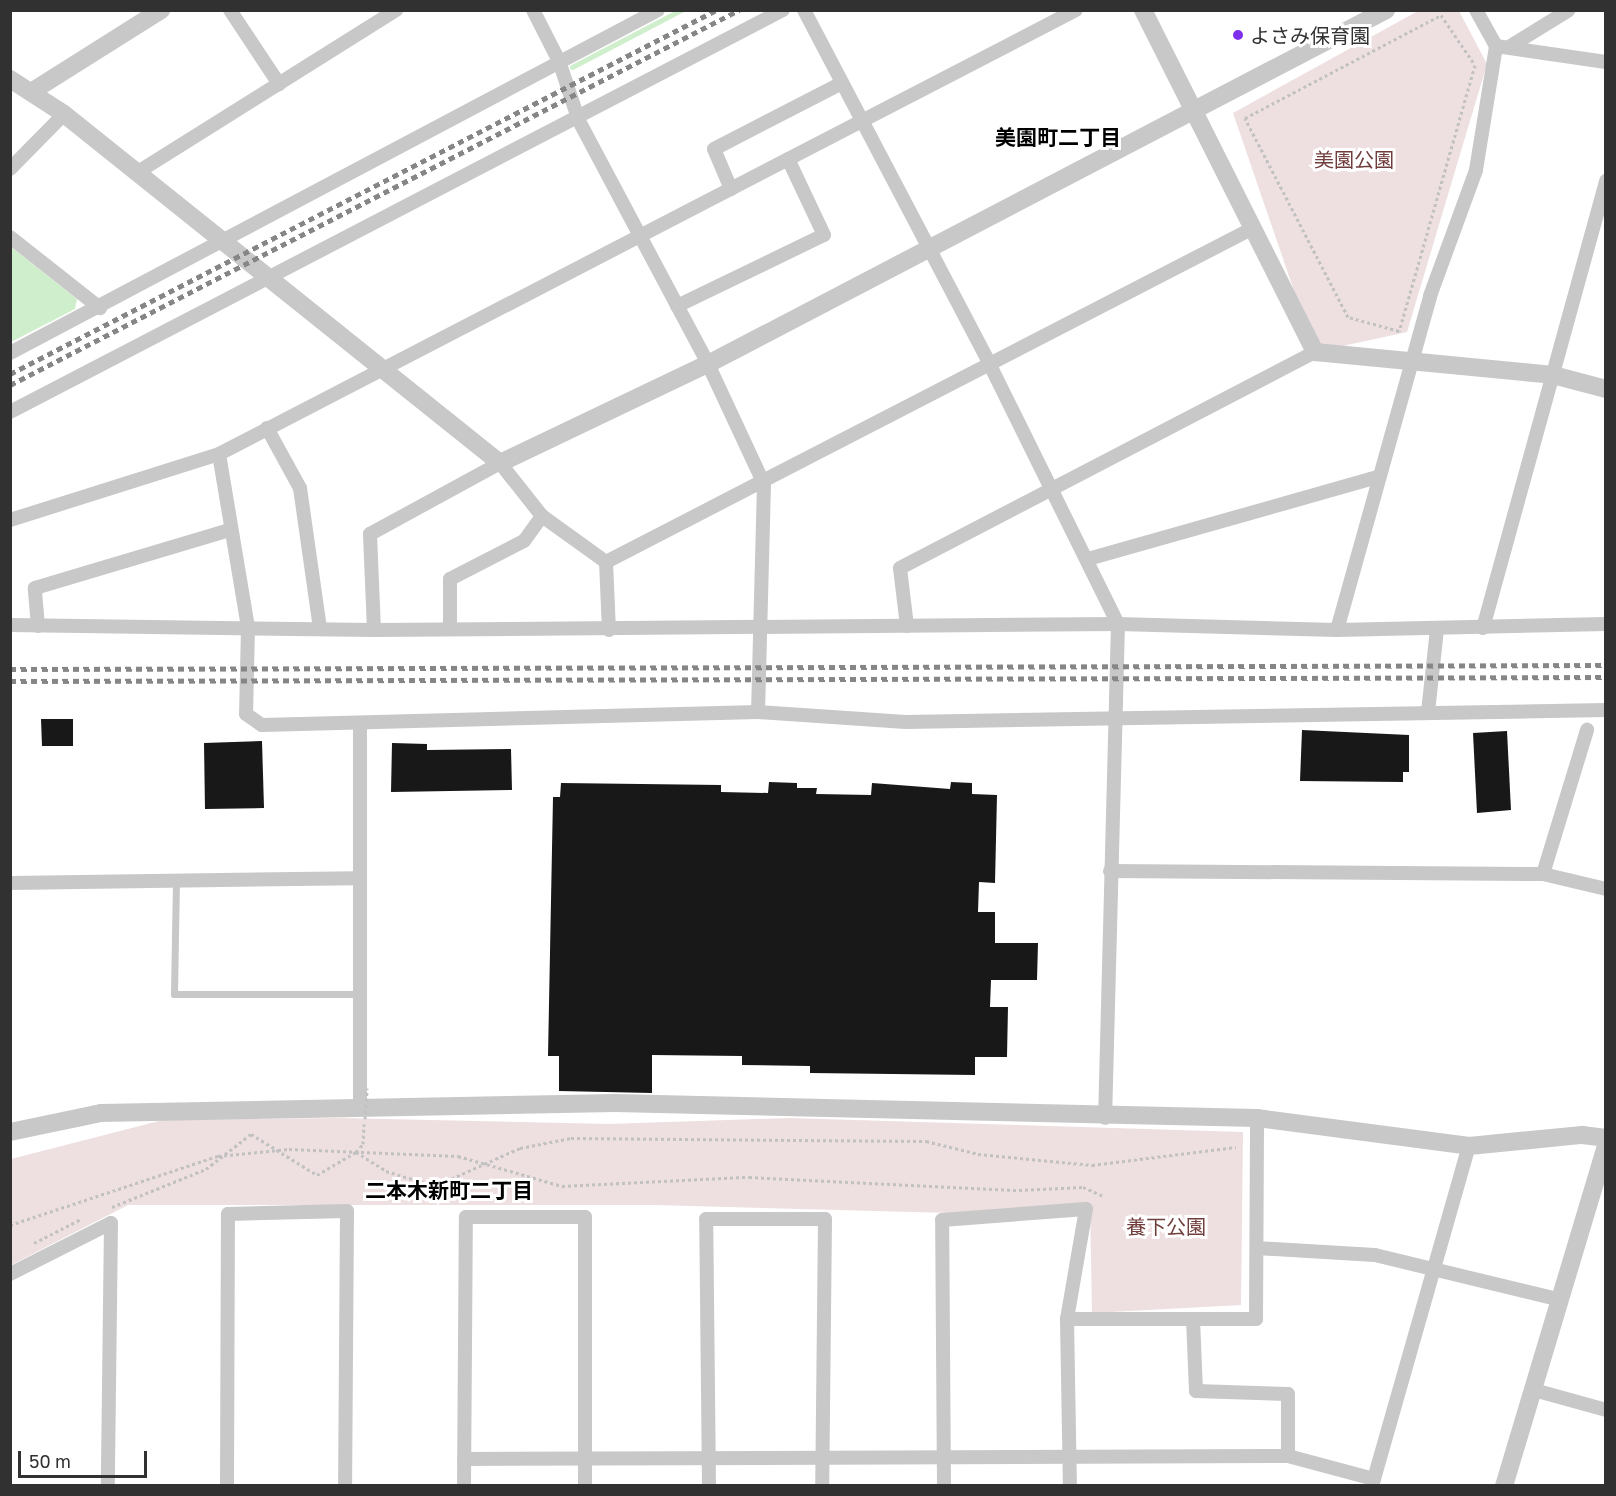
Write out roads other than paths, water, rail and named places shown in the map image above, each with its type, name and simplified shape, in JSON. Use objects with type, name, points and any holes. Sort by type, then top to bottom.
[{"type":"street","points":[[31,93],[161,10]]},
{"type":"street","points":[[230,10],[279,84]]},
{"type":"street","points":[[138,172],[396,10]]},
{"type":"street","points":[[533,10],[559,61],[579,121],[708,364],[764,483],[763,628],[758,712]]},
{"type":"street","points":[[10,352],[100,308],[221,241],[658,10]]},
{"type":"street","points":[[10,412],[267,278],[579,121],[783,10]]},
{"type":"street","points":[[804,10],[929,245],[1088,559],[1118,624],[1113,720],[1105,1118]]},
{"type":"street","points":[[10,520],[219,454],[1076,10]]},
{"type":"street","points":[[1143,10],[1315,352]]},
{"type":"street","points":[[374,630],[370,534],[500,463],[708,364],[929,245],[1386,10]]},
{"type":"street","points":[[1476,10],[1503,46],[1605,62]]},
{"type":"street","points":[[1337,630],[1375,478],[1411,359],[1476,170],[1503,46],[1569,10]]},
{"type":"street","points":[[10,79],[64,114],[500,463],[542,516],[606,562]]},
{"type":"street","points":[[731,189],[714,149],[842,83]]},
{"type":"street","points":[[10,169],[64,114]]},
{"type":"street","points":[[677,306],[824,235],[788,159]]},
{"type":"street","points":[[1483,628],[1605,181]]},
{"type":"street","points":[[606,562],[764,483],[989,363],[1253,228]]},
{"type":"street","points":[[10,237],[100,308]]},
{"type":"street","points":[[907,626],[900,568],[1315,352],[1411,359],[1553,375],[1605,389]]},
{"type":"street","points":[[267,428],[300,488],[320,628]]},
{"type":"street","points":[[219,454],[248,628],[245,703],[250,720],[262,725],[758,712],[906,722],[1605,710]]},
{"type":"street","points":[[1088,559],[1375,478]]},
{"type":"street","points":[[450,629],[450,579],[524,541],[542,516]]},
{"type":"street","points":[[38,626],[35,588],[230,530]]},
{"type":"street","points":[[606,562],[609,630]]},
{"type":"street","points":[[10,625],[374,630],[609,630],[1118,624],[1337,630],[1605,624]]},
{"type":"street","points":[[1428,712],[1437,629]]},
{"type":"street","points":[[360,723],[357,878],[358,994],[364,1104]]},
{"type":"street","points":[[1543,874],[1587,730]]},
{"type":"street","points":[[1110,871],[1543,874],[1605,889]]},
{"type":"street","points":[[10,883],[357,878]]},
{"type":"street","points":[[10,1132],[101,1113],[364,1104],[615,1103],[1105,1118],[1257,1118],[1469,1146],[1582,1135],[1605,1138]]},
{"type":"street","points":[[1067,1319],[1256,1319],[1257,1118]]},
{"type":"street","points":[[464,1459],[822,1455],[944,1460],[1288,1456],[1373,1482],[1469,1146]]},
{"type":"street","points":[[1504,1485],[1605,1147]]},
{"type":"street","points":[[944,1485],[942,1220],[1086,1209],[1067,1319],[1070,1485]]},
{"type":"street","points":[[227,1485],[228,1214],[347,1211],[345,1485]]},
{"type":"street","points":[[464,1485],[466,1217],[585,1217],[585,1485]]},
{"type":"street","points":[[709,1485],[706,1220],[825,1219],[822,1485]]},
{"type":"street","points":[[10,1274],[111,1223],[108,1485]]},
{"type":"street","points":[[1257,1248],[1375,1256],[1560,1300]]},
{"type":"street","points":[[1193,1319],[1196,1391],[1288,1394],[1288,1456]]},
{"type":"street","points":[[1534,1390],[1605,1410]]},
{"type":"lane","points":[[176,880],[174,994],[358,994]]},
{"type":"waterway","points":[[572,67],[681,10]]},
{"type":"railway","points":[[10,374],[716,10]]},
{"type":"railway","points":[[10,385],[739,10]]},
{"type":"railway","points":[[10,669],[1606,665]]},
{"type":"railway","points":[[10,681],[1606,677]]},
{"type":"place","name":"よさみ保育園","points":[[1238,35]]},
{"type":"district","name":"美園町二丁目","points":[[1058,137]]},
{"type":"district","name":"二本木新町二丁目","points":[[449,1190]]},
{"type":"park label","name":"美園公園","points":[[1354,159]]},
{"type":"park label","name":"養下公園","points":[[1166,1226]]}]
